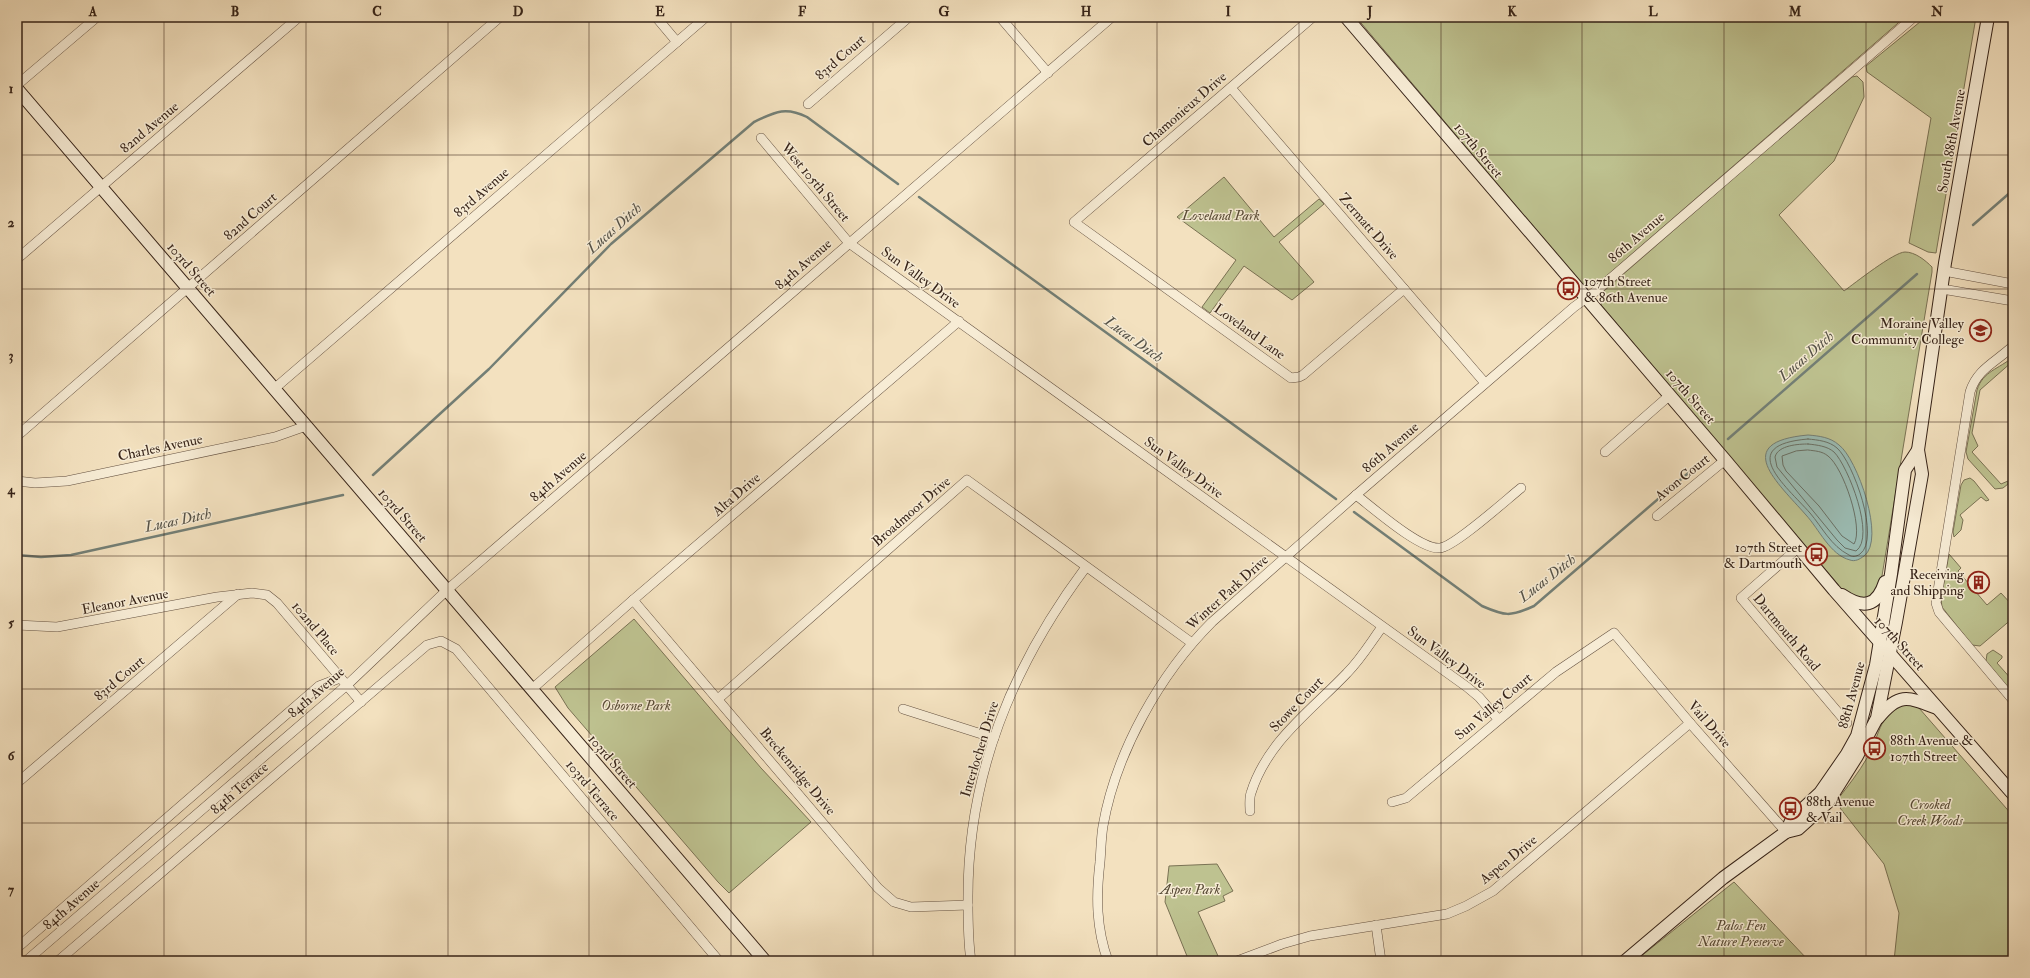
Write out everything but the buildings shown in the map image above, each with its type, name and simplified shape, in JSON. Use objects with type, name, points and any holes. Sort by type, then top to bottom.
[{"type":"street","points":[[17,85],[97,17]]},
{"type":"street","name":"82nd Avenue","points":[[17,259],[299,17]]},
{"type":"street","name":"82nd Court","points":[[17,436],[189,289],[500,17]]},
{"type":"street","points":[[656,17],[677,42]]},
{"type":"street","name":"83rd Avenue","points":[[274,389],[706,17]]},
{"type":"street","name":"83rd Court","points":[[808,104],[909,17]]},
{"type":"street","points":[[1000,17],[1048,73]]},
{"type":"street","name":"84th Avenue","points":[[26,961],[347,685],[447,590],[1112,17]]},
{"type":"street","name":"Chamonieux Drive","points":[[1074,222],[1313,17]]},
{"type":"street","name":"107th Street","points":[[1346,17],[1670,395],[1879,643],[2013,794]]},
{"type":"street","name":"86th Avenue","points":[[1286,558],[1485,383],[1914,17]]},
{"type":"street","name":"South 88th Avenue","points":[[1944,271],[1988,17]]},
{"type":"street","name":"Zermatt Drive","points":[[1231,88],[1485,383]]},
{"type":"street","name":"103rd Street","points":[[17,89],[765,961]]},
{"type":"street","name":"West 105th Street","points":[[761,138],[849,243]]},
{"type":"street","name":"Loveland Lane","points":[[1074,222],[1291,378],[1303,375],[1404,289]]},
{"type":"street","name":"Sun Valley Drive","points":[[849,243],[1473,692],[1498,719]]},
{"type":"street","points":[[1890,654],[1922,474],[1918,450],[1944,271],[2013,284]]},
{"type":"street","points":[[1942,289],[2013,301]]},
{"type":"street","name":"Alta Drive","points":[[532,689],[633,600],[959,321]]},
{"type":"street","points":[[2013,346],[1982,370],[1974,381],[1970,392],[1936,603],[1939,612],[2013,700]]},
{"type":"street","points":[[1605,452],[1670,395]]},
{"type":"street","name":"Charles Avenue","points":[[17,481],[35,483],[67,481],[275,437],[306,426]]},
{"type":"street","name":"88th Avenue","points":[[1786,832],[1792,819],[1820,793],[1847,754],[1857,736],[1879,643],[1891,574],[1894,542],[1905,470],[1918,450]]},
{"type":"street","name":"Avon Court","points":[[1657,516],[1725,460]]},
{"type":"street","name":"Broadmoor Drive","points":[[718,699],[968,480],[1192,643]]},
{"type":"street","points":[[1356,495],[1411,537],[1432,547],[1440,548],[1454,542],[1520,488]]},
{"type":"street","name":"Dartmouth Road","points":[[1798,548],[1741,598],[1847,723]]},
{"type":"street","name":"Winter Park Drive","points":[[1108,961],[1101,937],[1097,907],[1104,825],[1110,799],[1130,744],[1146,710],[1192,643],[1212,622],[1286,558]]},
{"type":"street","name":"Interlochen Drive","points":[[971,961],[968,925],[968,876],[974,812],[994,738],[1018,676],[1032,648],[1056,609],[1086,567]]},
{"type":"street","points":[[1834,590],[1854,603],[1869,603],[1880,595],[1886,580],[1891,574]]},
{"type":"street","name":"102nd Place","points":[[238,594],[252,593],[267,595],[277,603],[361,702]]},
{"type":"street","name":"83rd Court","points":[[17,783],[238,594]]},
{"type":"street","name":"Eleanor Avenue","points":[[17,625],[57,628],[238,594]]},
{"type":"street","name":"Breckenridge Drive","points":[[633,600],[878,888],[894,902],[911,907],[968,905]]},
{"type":"street","name":"Stowe Court","points":[[1250,811],[1250,794],[1263,767],[1277,745],[1298,720],[1347,673],[1382,627]]},
{"type":"street","name":"Sun Valley Court","points":[[1392,802],[1406,798],[1498,719],[1556,672],[1614,633]]},
{"type":"street","name":"Vail Drive","points":[[1614,633],[1690,723],[1786,832]]},
{"type":"street","name":"84th Terrace","points":[[58,961],[427,645],[441,641]]},
{"type":"street","name":"103rd Terrace","points":[[441,641],[456,649],[719,961]]},
{"type":"street","name":"88th Avenue","points":[[1625,961],[1724,878],[1786,832],[1798,829],[1828,802],[1857,756],[1877,718],[1890,654]]},
{"type":"street","name":"84th Avenue","points":[[17,948],[319,686],[340,678]]},
{"type":"street","points":[[1877,718],[1888,706],[1911,698],[1939,709]]},
{"type":"street","points":[[903,709],[994,738]]},
{"type":"street","name":"Aspen Drive","points":[[1237,961],[1282,944],[1310,936],[1447,914],[1466,906],[1493,891],[1690,723]]},
{"type":"street","points":[[1376,925],[1381,961]]},
{"type":"green space","points":[[1356,17],[1905,17],[1595,286],[1583,285]]},
{"type":"green space","points":[[1926,17],[1976,17],[1936,253],[1928,252],[1909,243],[1931,118],[1867,72],[1866,66]]},
{"type":"green space","points":[[1857,76],[1863,82],[1864,97],[1834,161],[1779,215],[1844,291],[1884,262],[1900,253],[1912,253],[1923,259],[1932,267],[1881,582],[1878,592],[1867,600],[1848,594],[1841,588],[1601,305],[1604,291],[1852,77]]},
{"type":"green space","name":"Loveland Park","points":[[1224,177],[1274,237],[1319,199],[1324,204],[1279,242],[1314,282],[1292,300],[1244,266],[1210,313],[1202,307],[1236,260],[1177,217]]},
{"type":"green space","points":[[2013,357],[2013,361],[1980,390],[1972,433],[1978,446],[1972,452],[2001,484],[2008,481],[2008,484],[2003,488],[1995,489],[1968,459],[1966,452],[1977,390],[1987,374]]},
{"type":"green space","points":[[1970,478],[1989,500],[1986,501],[1981,497],[1960,515],[1963,520],[1961,530],[1954,537],[1953,532],[1961,485],[1964,480]]},
{"type":"green space","points":[[1949,554],[1961,568],[1958,571],[1987,605],[2001,593],[2013,606],[2013,618],[1980,646],[1972,645],[1942,607],[1941,599]]},
{"type":"green space","name":"Osborne Park","points":[[634,619],[761,768],[811,822],[729,893],[568,708],[555,687]]},
{"type":"green space","points":[[1993,650],[2002,656],[1997,663],[2013,681],[2013,694],[1986,661],[1987,654]]},
{"type":"green space","name":"Crooked Creek Woods","points":[[1901,704],[1912,704],[1919,708],[2013,816],[2013,961],[1894,961],[1899,913],[1884,864],[1840,808],[1843,805],[1838,799],[1867,758],[1888,714]]},
{"type":"green space","name":"Aspen Park","points":[[1217,864],[1233,891],[1223,896],[1225,901],[1198,912],[1218,956],[1207,961],[1189,961],[1165,902],[1169,866]]},
{"type":"green space","name":"Palos Fen Nature Preserve","points":[[1734,882],[1809,961],[1635,961]]},
{"type":"water","points":[[1808,435],[1820,436],[1836,442],[1846,453],[1861,482],[1871,517],[1872,534],[1870,547],[1864,556],[1857,560],[1852,561],[1843,557],[1825,541],[1811,521],[1784,490],[1767,466],[1766,455],[1771,446],[1784,439]]},
{"type":"waterway","name":"Lucas Ditch","points":[[373,475],[489,369],[611,244],[754,122],[768,115],[786,111],[807,117],[898,184]]},
{"type":"waterway","name":"Lucas Ditch","points":[[1973,225],[2013,190]]},
{"type":"waterway","name":"Lucas Ditch","points":[[919,197],[1336,499]]},
{"type":"waterway","name":"Lucas Ditch","points":[[1728,439],[1917,274]]},
{"type":"waterway","name":"Lucas Ditch","points":[[1354,512],[1482,606],[1496,612],[1508,614],[1519,612],[1534,606],[1701,462]]},
{"type":"waterway","name":"Lucas Ditch","points":[[17,555],[41,557],[71,555],[343,495]]},
{"type":"place","name":"107th Street & 86th Avenue","points":[[1569,289]]},
{"type":"place","name":"Moraine Valley Community College","points":[[1980,331]]},
{"type":"place","name":"107th Street & Dartmouth","points":[[1817,555]]},
{"type":"place","name":"Receiving and Shipping","points":[[1979,582]]},
{"type":"place","name":"88th Avenue & 107th Street","points":[[1874,748]]},
{"type":"place","name":"88th Avenue & Vail","points":[[1791,809]]}]
